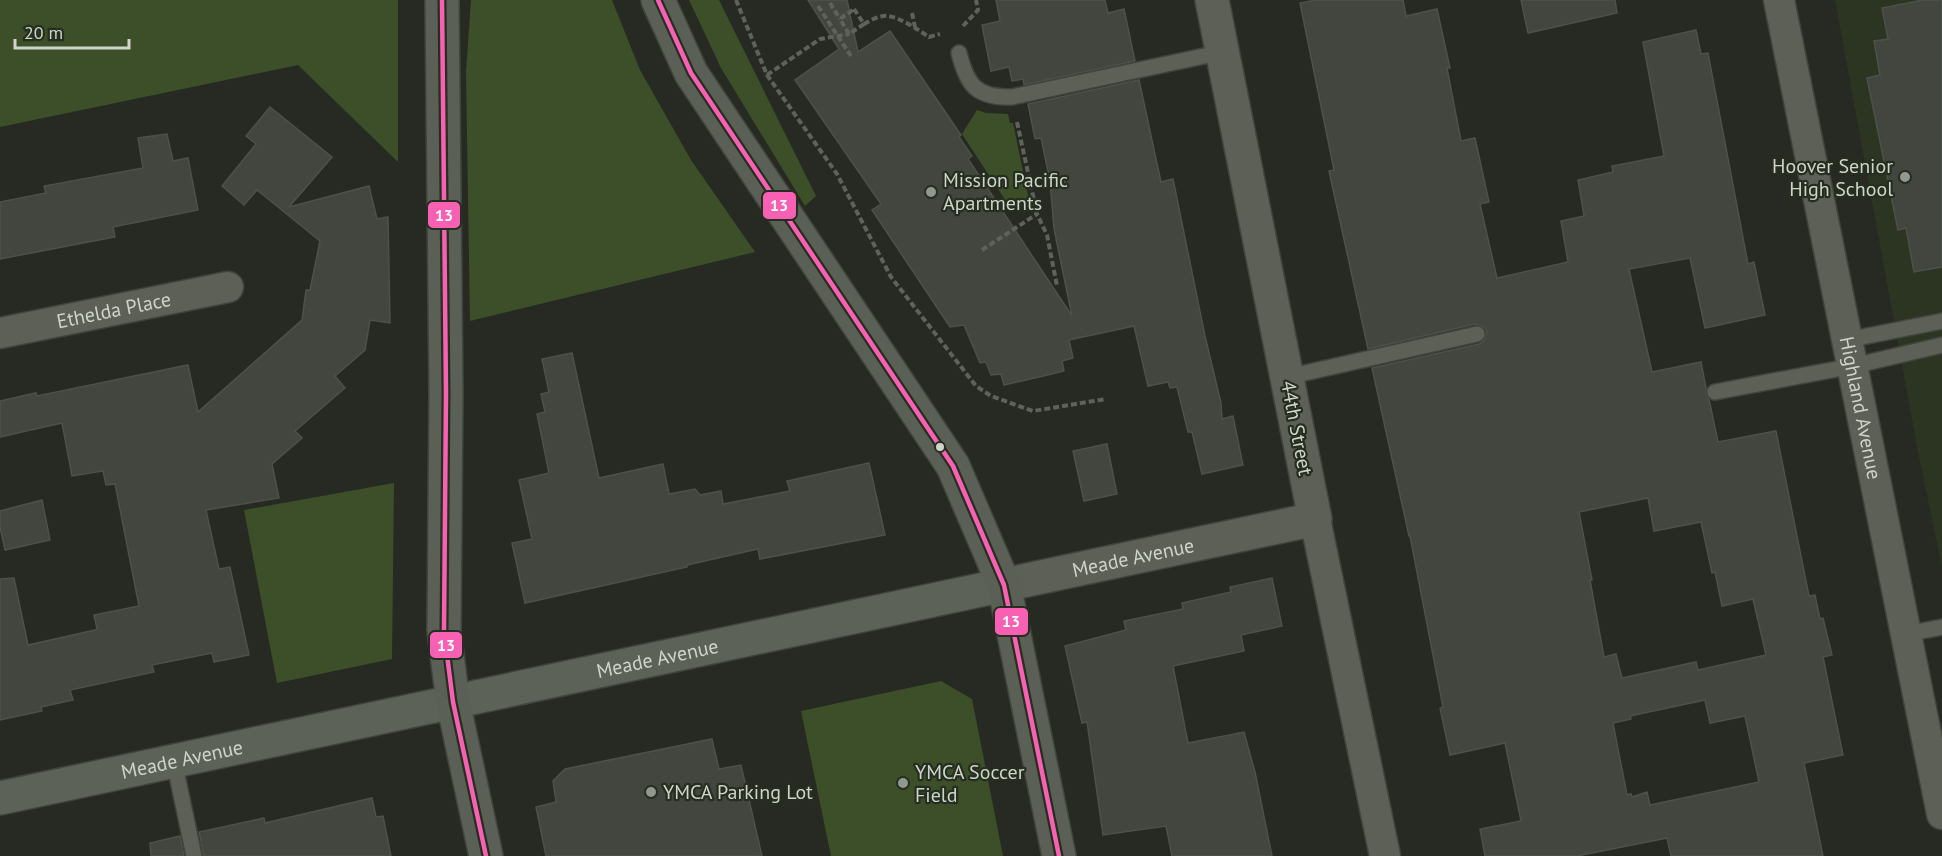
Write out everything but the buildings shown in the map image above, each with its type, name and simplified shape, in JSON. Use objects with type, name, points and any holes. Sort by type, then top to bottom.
[{"type":"main road","points":[[442,0],[446,393],[444,632],[453,702],[486,856]]},
{"type":"main road","points":[[658,0],[691,73],[953,466],[1004,585],[1059,856]]},
{"type":"main road","name":"Meade Avenue","points":[[0,798],[1004,585]]},
{"type":"street","name":"44th Street","points":[[1212,0],[1385,856]]},
{"type":"street","name":"Highland Avenue","points":[[1779,0],[1942,814]]},
{"type":"street","name":"Ethelda Place","points":[[0,333],[228,287]]},
{"type":"street","name":"Meade Avenue","points":[[1004,585],[1316,519]]},
{"type":"lane","points":[[959,53],[970,85],[992,96],[1012,97],[1223,52]]},
{"type":"lane","points":[[1715,392],[1850,353],[1942,321]]},
{"type":"lane","points":[[1287,377],[1477,334]]},
{"type":"lane","points":[[1850,353],[1942,345]]},
{"type":"lane","points":[[1906,634],[1942,627]]},
{"type":"lane","points":[[174,761],[194,856]]},
{"type":"path","points":[[736,0],[767,75],[837,174],[891,277],[976,386],[991,396],[1033,411],[1106,399]]},
{"type":"path","points":[[960,30],[978,10],[976,0]]},
{"type":"path","points":[[830,3],[849,34]]},
{"type":"path","points":[[818,6],[851,56]]},
{"type":"path","points":[[840,19],[854,9],[864,24]]},
{"type":"path","points":[[912,13],[915,28]]},
{"type":"path","points":[[767,75],[820,39],[849,34],[873,19],[888,16],[929,37],[945,33]]},
{"type":"path","points":[[1012,97],[1037,214],[1047,235],[1057,286]]},
{"type":"path","points":[[982,250],[1037,214]]},
{"type":"shaded area","name":"Hoover Senior High School","points":[[1835,0],[1942,0],[1942,568],[1917,447]]},
{"type":"green space","points":[[0,0],[398,0],[398,162],[298,65],[0,127]]},
{"type":"green space","points":[[471,0],[612,0],[640,70],[691,160],[755,252],[470,321],[466,72]]},
{"type":"green space","points":[[689,0],[719,0],[816,196],[805,206],[721,68]]},
{"type":"green space","points":[[977,110],[986,113],[1008,114],[1010,123],[1013,123],[1030,205],[1011,209],[962,134]]},
{"type":"green space","points":[[394,483],[392,659],[277,683],[244,510]]},
{"type":"green space","name":"YMCA Soccer Field","points":[[941,681],[972,699],[1003,856],[831,856],[801,711]]},
{"type":"transit line","name":"13","points":[[442,0],[446,393],[444,631],[453,702],[486,856]]},
{"type":"transit line","name":"13","points":[[658,0],[691,73],[953,466],[1004,585],[1059,856]]},
{"type":"place","name":"Hoover Senior High School","points":[[1905,177]]},
{"type":"place","name":"Mission Pacific Apartments","points":[[931,192]]},
{"type":"place","name":"YMCA Soccer Field","points":[[903,783]]},
{"type":"place","name":"YMCA Parking Lot","points":[[651,792]]}]
